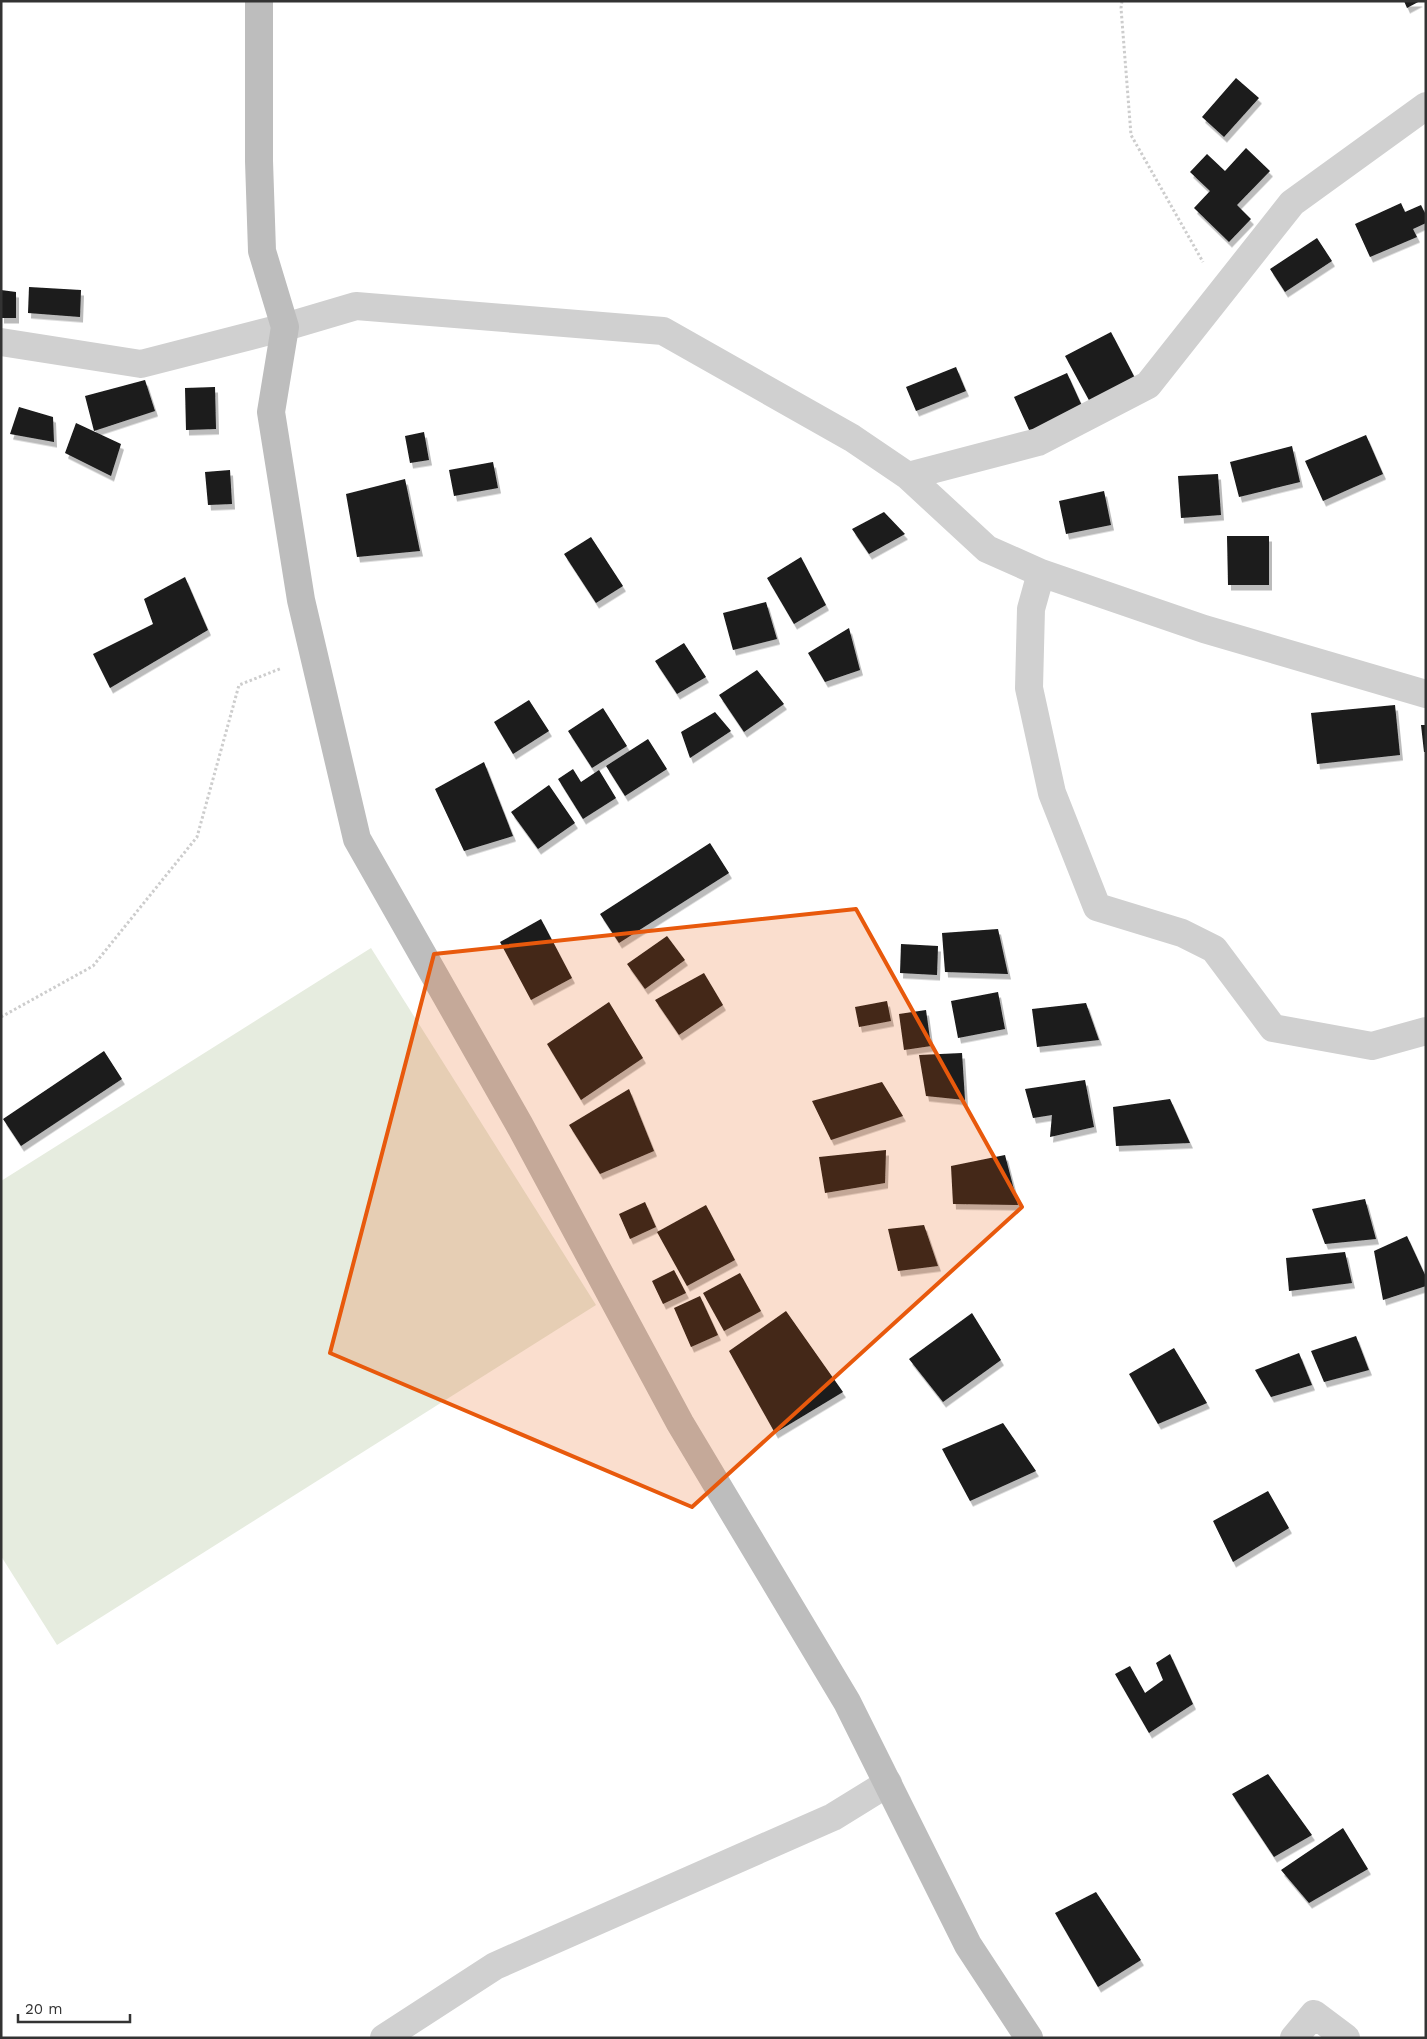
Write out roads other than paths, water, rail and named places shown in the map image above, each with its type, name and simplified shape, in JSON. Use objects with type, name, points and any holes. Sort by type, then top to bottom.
[{"type":"street","points":[[259,1],[259,161],[262,250],[285,327],[271,412],[301,600],[357,840],[519,1124],[680,1422],[847,1702],[968,1945],[1029,2038]]},
{"type":"street","points":[[908,476],[1038,442],[1148,385],[1292,203],[1426,106]]},
{"type":"street","points":[[1,342],[141,364],[285,327],[356,306],[663,331],[852,438],[908,476],[987,549],[1041,573],[1204,629],[1426,694]]},
{"type":"street","points":[[1041,573],[1031,609],[1029,688],[1052,793],[1097,908],[1182,933],[1214,950],[1273,1028],[1372,1046],[1426,1031]]},
{"type":"street","points":[[384,2038],[494,1966],[833,1817],[888,1783]]},
{"type":"street","points":[[1294,2038],[1314,2014],[1346,2038]]}]
